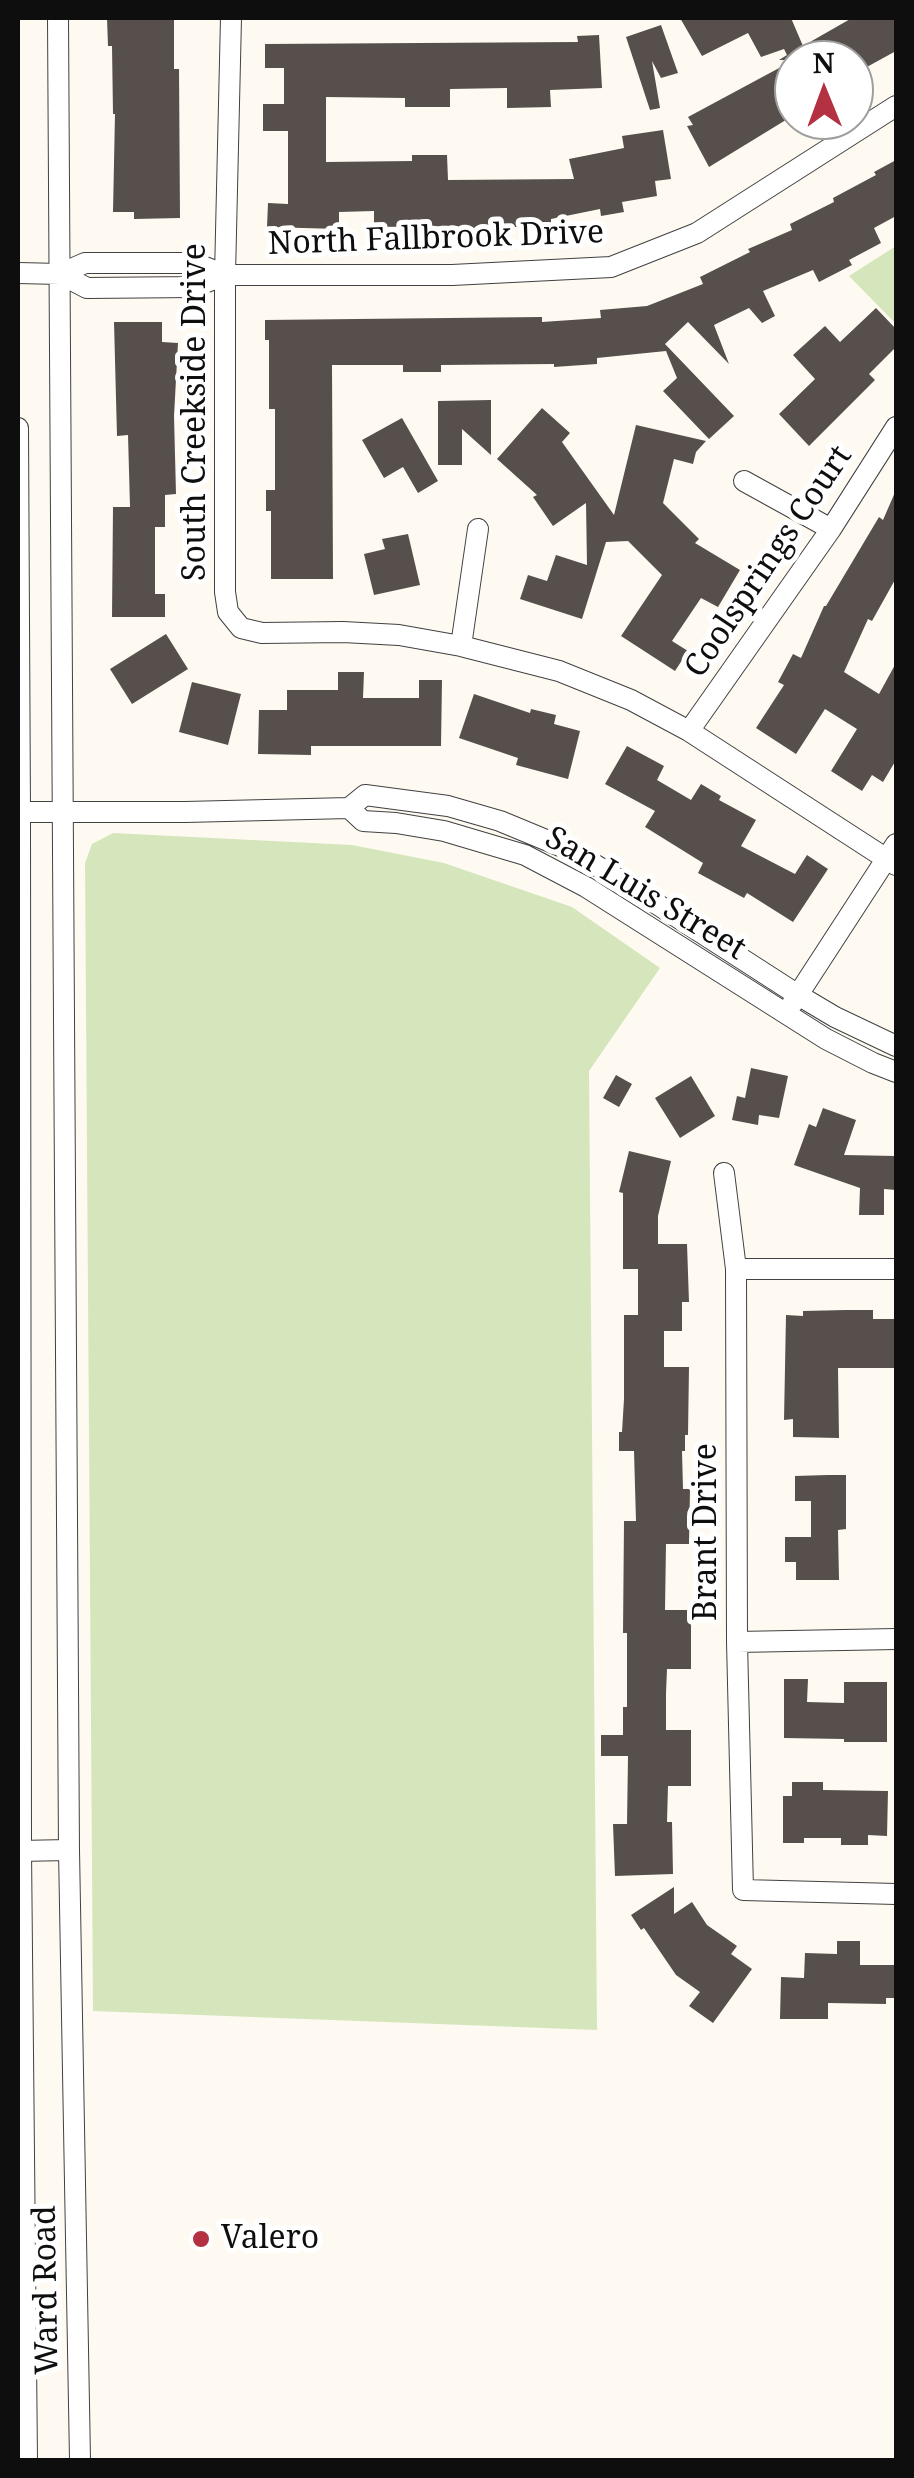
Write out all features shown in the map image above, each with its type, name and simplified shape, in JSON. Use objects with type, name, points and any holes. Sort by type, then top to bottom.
[{"type":"street","name":"Ward Road","points":[[58,18],[69,1850],[80,2460]]},
{"type":"street","name":"South Creekside Drive","points":[[231,18],[225,275],[228,612],[242,628],[262,633],[400,636],[461,646],[559,671],[631,700],[689,731],[893,856]]},
{"type":"street","name":"North Fallbrook Drive","points":[[18,273],[60,274],[87,288],[194,287],[225,275],[452,274],[611,267],[696,233],[896,106]]},
{"type":"street","name":"Coolsprings Court","points":[[689,731],[831,529],[896,426]]},
{"type":"street","name":"Ward Road","points":[[18,428],[19,1850],[27,2460]]},
{"type":"street","points":[[744,481],[831,529]]},
{"type":"street","points":[[461,646],[478,529]]},
{"type":"street","name":"San Luis Street","points":[[19,812],[350,808],[365,795],[448,806],[534,834],[604,870],[798,995],[896,1046]]},
{"type":"street","name":"San Luis Street","points":[[350,808],[363,821],[444,830],[525,855],[586,887],[786,1015],[896,1072]]},
{"type":"street","points":[[786,1015],[893,856]]},
{"type":"street","name":"Brant Drive","points":[[724,1174],[736,1269],[737,1642],[743,1890],[896,1894]]},
{"type":"street","points":[[736,1269],[896,1269]]},
{"type":"street","points":[[737,1642],[896,1639]]},
{"type":"street","points":[[19,1850],[69,1850]]},
{"type":"green space","points":[[896,246],[896,324],[849,276]]},
{"type":"green space","points":[[113,833],[352,845],[444,863],[572,907],[660,968],[589,1071],[597,2030],[93,2011],[85,863],[92,844]]},
{"type":"building","points":[[107,18],[174,18],[174,69],[179,69],[180,218],[134,219],[134,212],[113,212],[115,114]]},
{"type":"building","points":[[680,18],[791,18],[800,40],[774,40],[774,52],[761,57],[748,33],[702,56]]},
{"type":"building","points":[[852,18],[896,18],[896,51],[874,63],[874,40],[814,40]]},
{"type":"building","points":[[661,25],[678,73],[661,78],[652,61],[660,108],[650,110],[626,37]]},
{"type":"building","points":[[599,35],[602,88],[550,90],[551,107],[507,108],[507,88],[450,89],[450,107],[405,107],[405,98],[326,97],[326,162],[412,161],[412,155],[447,155],[448,180],[574,179],[569,159],[624,148],[622,136],[663,130],[671,179],[655,181],[657,196],[622,202],[624,212],[601,216],[600,209],[551,219],[551,227],[477,227],[477,232],[458,232],[458,226],[374,227],[374,211],[339,212],[339,229],[267,227],[268,203],[288,204],[288,131],[263,131],[263,104],[284,104],[284,68],[265,68],[265,44],[578,42],[577,36]]},
{"type":"building","points":[[774,71],[774,127],[709,167],[687,126],[693,125],[688,117]]},
{"type":"building","points":[[896,160],[896,216],[874,228],[881,243],[849,260],[852,265],[819,282],[813,270],[763,291],[775,316],[762,323],[749,308],[714,325],[729,364],[688,322],[665,344],[734,416],[709,439],[663,391],[677,378],[666,351],[597,358],[597,364],[554,367],[441,365],[441,372],[403,372],[403,365],[332,365],[333,579],[271,579],[271,511],[266,511],[266,490],[275,490],[275,409],[269,409],[269,340],[265,340],[265,320],[542,317],[542,322],[601,318],[600,310],[647,306],[703,284],[700,277],[750,252],[748,249],[792,230],[790,224],[834,202],[833,198]]},
{"type":"building","points":[[876,308],[896,329],[896,347],[869,374],[875,380],[809,446],[779,414],[815,379],[793,355],[825,326],[840,342]]},
{"type":"building","points":[[114,322],[162,322],[162,342],[178,343],[174,416],[176,494],[165,495],[165,527],[155,527],[155,594],[165,594],[165,617],[112,617],[113,507],[130,507],[128,435],[117,436]]},
{"type":"building","points":[[491,400],[491,455],[462,429],[462,465],[438,465],[438,401]]},
{"type":"building","points":[[542,408],[570,433],[562,442],[614,515],[636,425],[706,441],[696,452],[693,464],[674,459],[663,503],[699,539],[695,543],[740,570],[718,607],[701,598],[672,641],[688,651],[675,671],[621,636],[662,575],[628,541],[606,542],[582,619],[520,599],[528,575],[547,581],[556,555],[587,565],[586,503],[553,526],[533,497],[537,495],[497,459]]},
{"type":"building","points":[[402,418],[438,481],[418,493],[403,467],[384,478],[362,440]]},
{"type":"building","points":[[896,490],[896,578],[872,621],[868,619],[844,672],[879,694],[896,663],[896,760],[883,782],[872,775],[862,791],[831,771],[857,729],[825,709],[796,754],[756,728],[784,685],[778,682],[793,654],[801,658],[824,606],[879,517],[883,520]]},
{"type":"building","points":[[408,534],[420,585],[374,595],[364,554],[385,549],[382,539]]},
{"type":"building","points":[[166,634],[188,669],[132,704],[110,669]]},
{"type":"building","points":[[338,672],[364,672],[363,698],[419,698],[419,680],[442,680],[441,746],[311,746],[311,755],[258,754],[259,710],[287,710],[287,690],[338,690]]},
{"type":"building","points":[[192,682],[241,694],[228,745],[179,732]]},
{"type":"building","points":[[474,694],[530,713],[531,709],[556,715],[554,724],[580,731],[568,779],[516,765],[518,758],[459,738]]},
{"type":"building","points":[[627,746],[664,766],[657,780],[691,800],[701,784],[721,796],[719,800],[756,820],[741,846],[795,874],[807,855],[828,869],[793,922],[747,893],[744,898],[698,873],[703,863],[645,827],[655,811],[605,784]]},
{"type":"building","points":[[751,1068],[788,1076],[779,1118],[759,1115],[758,1125],[732,1120],[737,1096],[745,1098]]},
{"type":"building","points":[[616,1075],[632,1084],[619,1107],[603,1098]]},
{"type":"building","points":[[691,1076],[715,1116],[680,1138],[655,1098]]},
{"type":"building","points":[[823,1108],[856,1120],[844,1155],[896,1156],[896,1190],[884,1189],[884,1215],[859,1215],[860,1188],[794,1165],[809,1124],[816,1127]]},
{"type":"building","points":[[629,1151],[671,1161],[658,1216],[658,1244],[687,1244],[689,1302],[682,1302],[682,1331],[664,1331],[664,1367],[689,1367],[688,1435],[682,1451],[683,1489],[690,1489],[689,1544],[666,1544],[665,1610],[691,1610],[691,1669],[667,1669],[666,1730],[691,1730],[691,1786],[668,1786],[667,1822],[672,1822],[673,1874],[615,1876],[613,1824],[627,1824],[628,1756],[601,1756],[601,1735],[623,1735],[623,1707],[627,1707],[624,1521],[636,1521],[634,1451],[619,1451],[624,1399],[624,1315],[638,1315],[638,1269],[623,1269],[623,1193],[619,1192]]},
{"type":"building","points":[[873,1310],[873,1319],[896,1319],[896,1368],[838,1368],[839,1438],[793,1437],[793,1419],[784,1420],[786,1315],[803,1316],[803,1311]]},
{"type":"building","points":[[846,1475],[846,1529],[838,1530],[839,1580],[796,1580],[796,1562],[785,1562],[785,1537],[811,1537],[811,1501],[795,1501],[795,1476]]},
{"type":"building","points":[[784,1679],[808,1679],[807,1702],[844,1703],[844,1682],[887,1682],[887,1742],[784,1738]]},
{"type":"building","points":[[792,1782],[823,1782],[823,1790],[888,1791],[887,1836],[868,1835],[868,1845],[841,1845],[841,1838],[804,1838],[804,1843],[783,1843],[783,1796],[792,1796]]},
{"type":"building","points":[[674,1887],[674,1914],[692,1902],[707,1925],[737,1946],[731,1954],[752,1969],[713,2023],[689,2006],[700,1992],[676,1975],[631,1915]]},
{"type":"building","points":[[837,1941],[860,1941],[860,1965],[896,1965],[896,1998],[886,1998],[886,2004],[828,2003],[828,2019],[780,2019],[781,1977],[804,1978],[805,1953],[837,1954]]},
{"type":"place","name":"Valero","points":[[201,2239]]}]
